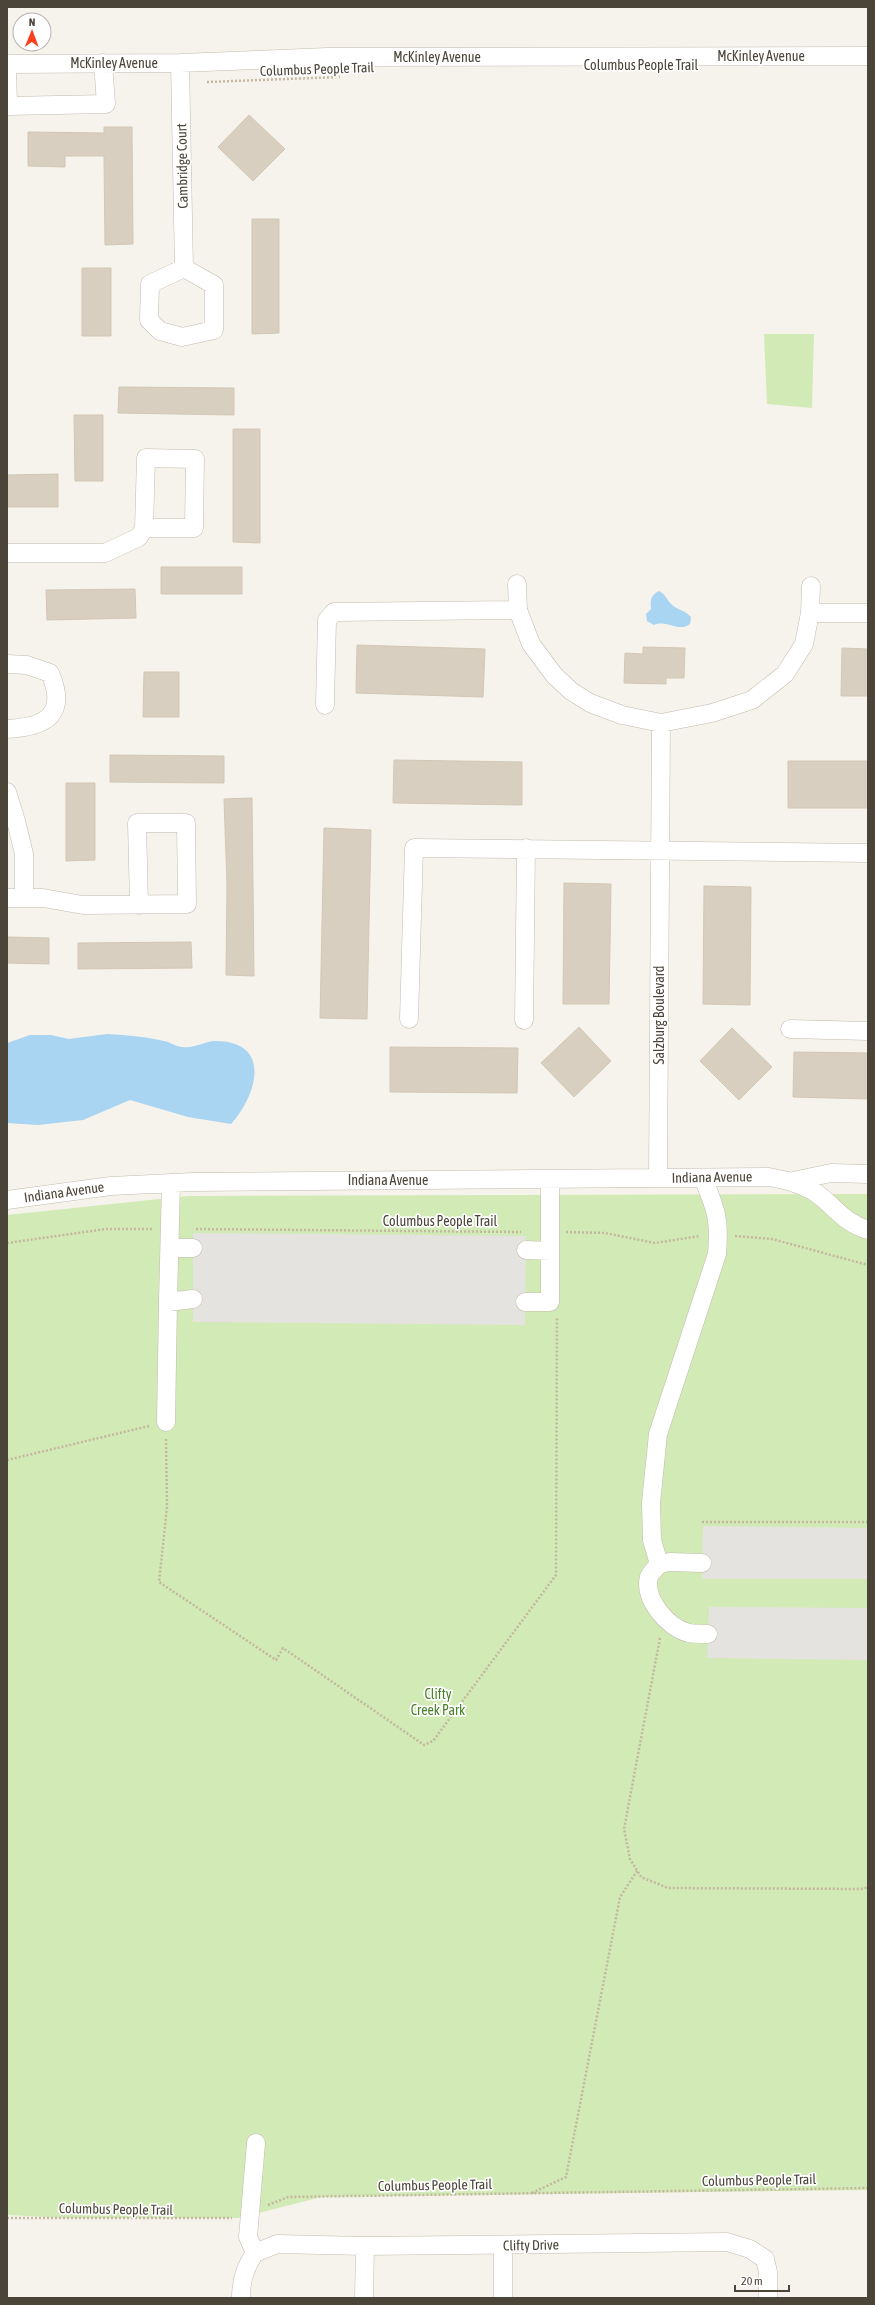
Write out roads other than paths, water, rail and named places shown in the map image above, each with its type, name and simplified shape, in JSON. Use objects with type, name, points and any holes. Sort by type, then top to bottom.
[{"type":"street","name":"McKinley Avenue","points":[[7,64],[180,63],[327,57],[868,56]]},
{"type":"street","points":[[7,64],[8,106],[106,104],[103,63]]},
{"type":"street","name":"Cambridge Court","points":[[180,63],[184,268]]},
{"type":"street","points":[[7,553],[105,553],[139,536],[144,528],[146,458],[194,459],[194,528],[144,528]]},
{"type":"street","points":[[517,584],[518,610],[531,644],[554,675],[571,691],[590,703],[622,715],[661,724],[712,713],[752,700],[785,674],[804,644],[810,612],[811,586]]},
{"type":"street","points":[[325,705],[327,620],[334,612],[518,610]]},
{"type":"street","points":[[810,612],[868,613]]},
{"type":"street","points":[[7,664],[27,665],[50,674],[58,690],[56,707],[45,722],[7,729]]},
{"type":"street","name":"Salzburg Boulevard","points":[[658,1178],[661,724]]},
{"type":"street","points":[[7,792],[24,854],[16,898],[43,898],[83,905],[139,905],[187,904],[186,823],[138,823],[139,905]]},
{"type":"street","points":[[409,1019],[414,848],[526,848],[868,853]]},
{"type":"street","points":[[524,1020],[526,848]]},
{"type":"street","points":[[790,1029],[868,1031]]},
{"type":"street","points":[[793,1182],[831,1173],[868,1174]]},
{"type":"street","name":"Indiana Avenue","points":[[7,1200],[112,1186],[171,1183],[703,1178],[769,1176],[793,1182],[814,1192],[839,1215],[868,1230]]},
{"type":"street","points":[[659,1564],[652,1540],[651,1503],[658,1434],[717,1254],[719,1234],[716,1210],[703,1178]]},
{"type":"street","points":[[525,1302],[550,1302],[550,1179]]},
{"type":"street","points":[[166,1422],[168,1302],[171,1248],[171,1183]]},
{"type":"street","points":[[171,1248],[193,1248]]},
{"type":"street","points":[[526,1250],[550,1250]]},
{"type":"street","points":[[168,1302],[193,1299]]},
{"type":"street","points":[[702,1564],[670,1562],[659,1564],[650,1576],[648,1591],[656,1609],[664,1618],[688,1633],[708,1634]]},
{"type":"street","points":[[241,2298],[241,2286],[246,2264],[255,2253],[248,2237],[256,2143]]},
{"type":"street","name":"Clifty Drive","points":[[255,2253],[277,2244],[365,2246],[503,2246],[727,2242],[750,2249],[764,2259],[768,2272],[768,2298]]},
{"type":"street","points":[[364,2298],[365,2246]]},
{"type":"street","points":[[503,2246],[503,2298]]},
{"type":"water","points":[[659,591],[665,595],[672,605],[686,612],[691,617],[690,624],[677,627],[663,624],[654,625],[647,621],[646,614],[651,609],[652,598],[654,594]]},
{"type":"water","points":[[107,1034],[153,1039],[182,1047],[191,1047],[215,1041],[233,1043],[246,1050],[252,1060],[254,1072],[253,1085],[248,1099],[231,1124],[188,1117],[130,1100],[83,1120],[38,1125],[7,1123],[7,1043],[30,1035],[51,1035],[69,1039]]},
{"type":"park label","name":"Clifty Creek Park","points":[[438,1702]]}]
